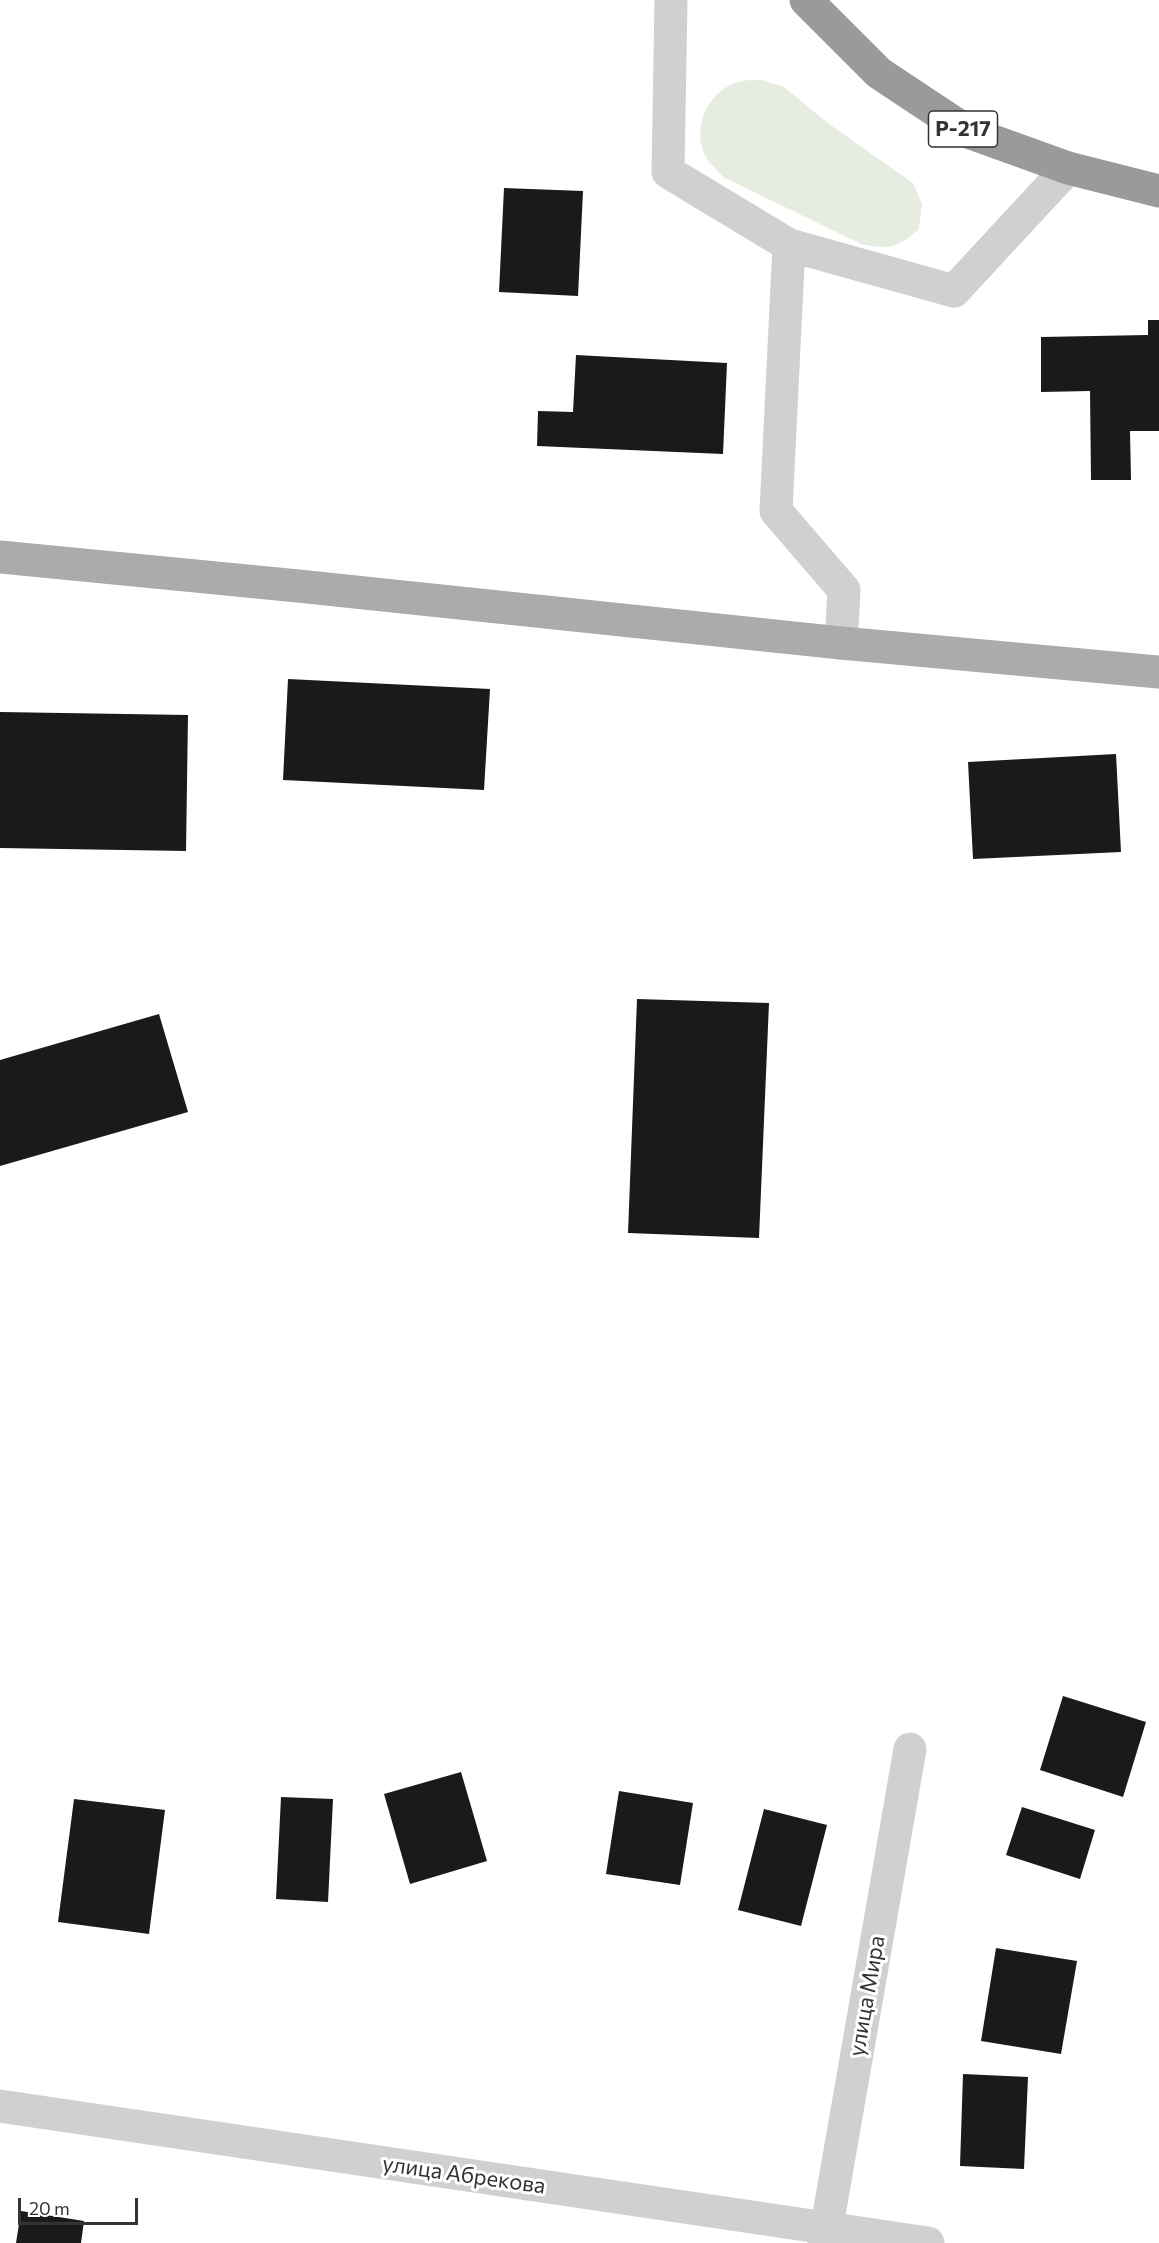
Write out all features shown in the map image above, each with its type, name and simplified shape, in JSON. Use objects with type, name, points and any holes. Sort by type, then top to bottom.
[{"type":"highway","name":"Р-217","points":[[806,0],[879,73],[968,132],[1068,168],[1158,191]]},
{"type":"main road","points":[[0,557],[322,588],[841,643],[1159,672]]},
{"type":"street","points":[[671,0],[668,172],[789,245],[954,291],[1068,168]]},
{"type":"street","points":[[789,245],[776,511],[844,590],[841,643]]},
{"type":"street","name":"улица Мира","points":[[826,2236],[910,1749]]},
{"type":"street","name":"улица Абрекова","points":[[0,2106],[826,2236],[928,2243]]},
{"type":"shaded area","points":[[762,80],[784,87],[829,124],[913,183],[922,204],[919,229],[893,246],[879,247],[861,244],[723,177],[707,159],[702,148],[700,136],[704,113],[710,103],[727,87],[741,81]]},
{"type":"building","points":[[504,188],[583,191],[578,296],[499,292]]},
{"type":"building","points":[[1148,320],[1159,320],[1159,431],[1130,431],[1131,480],[1091,480],[1090,391],[1041,392],[1041,337],[1148,335]]},
{"type":"building","points":[[576,355],[727,363],[723,454],[537,446],[538,411],[573,412]]},
{"type":"building","points":[[288,679],[490,689],[484,790],[283,780]]},
{"type":"building","points":[[0,712],[188,715],[186,851],[0,848]]},
{"type":"building","points":[[1116,754],[1121,852],[973,859],[968,762]]},
{"type":"building","points":[[637,999],[769,1003],[759,1238],[628,1233]]},
{"type":"building","points":[[159,1014],[188,1112],[0,1166],[0,1060]]},
{"type":"building","points":[[1063,1696],[1146,1722],[1123,1797],[1040,1770]]},
{"type":"building","points":[[461,1772],[487,1861],[410,1884],[384,1794]]},
{"type":"building","points":[[619,1791],[693,1803],[680,1885],[606,1874]]},
{"type":"building","points":[[281,1797],[333,1799],[328,1902],[276,1899]]},
{"type":"building","points":[[74,1799],[165,1810],[149,1934],[58,1922]]},
{"type":"building","points":[[1022,1807],[1095,1830],[1080,1879],[1006,1855]]},
{"type":"building","points":[[764,1809],[827,1825],[801,1926],[738,1910]]},
{"type":"building","points":[[996,1948],[1077,1961],[1061,2054],[981,2041]]},
{"type":"building","points":[[963,2074],[1028,2077],[1024,2169],[960,2166]]},
{"type":"building","points":[[21,2211],[84,2221],[81,2243],[16,2243]]}]
